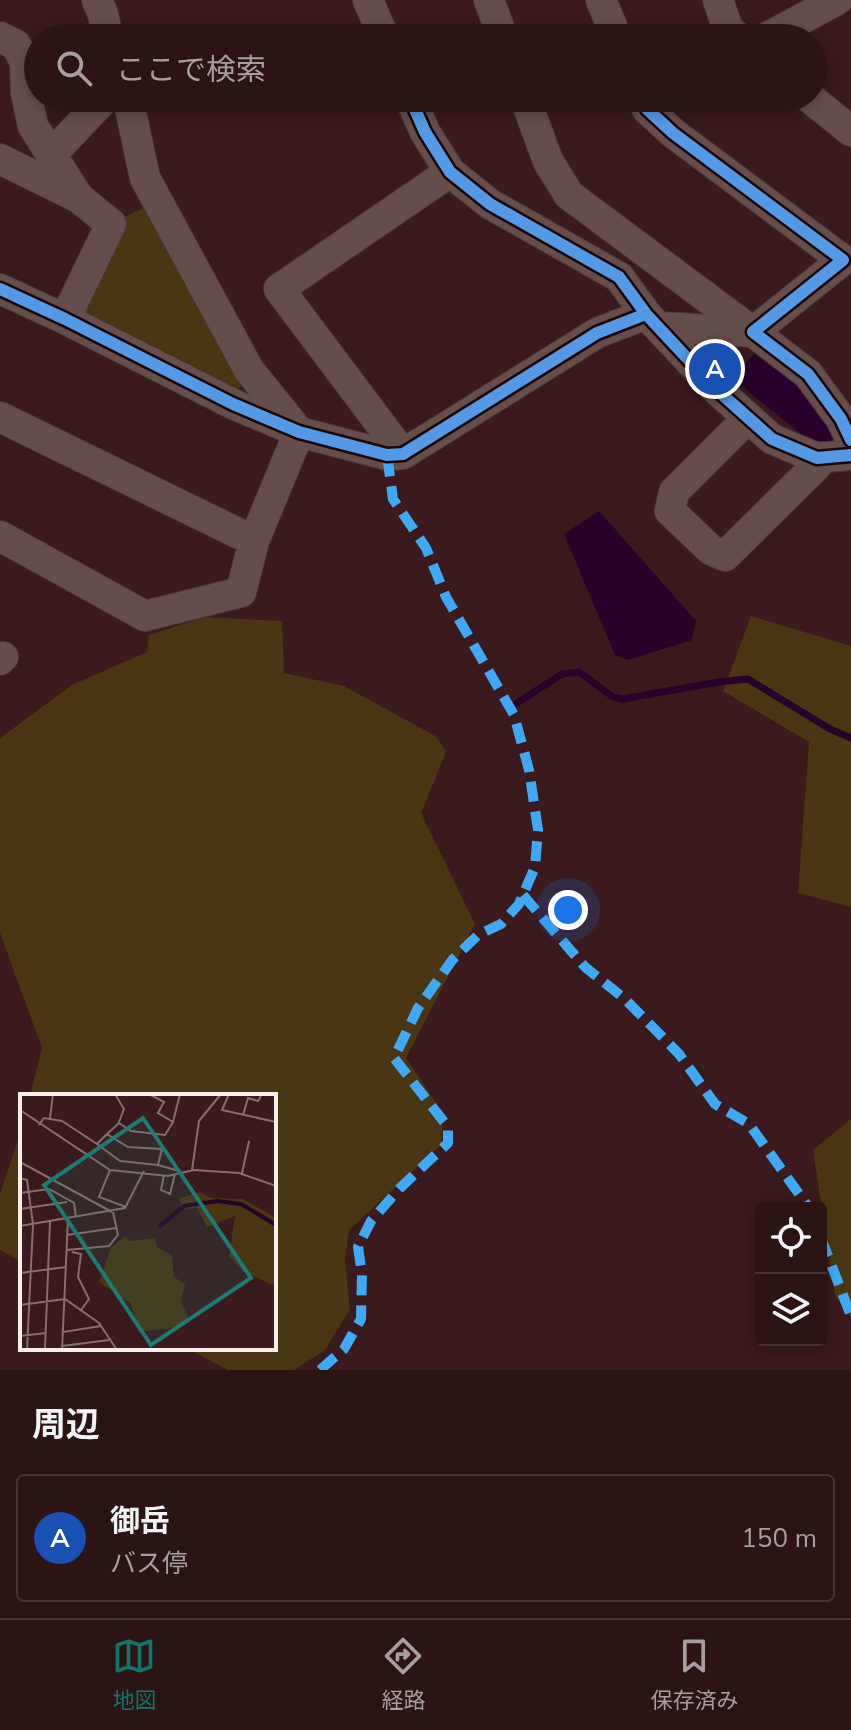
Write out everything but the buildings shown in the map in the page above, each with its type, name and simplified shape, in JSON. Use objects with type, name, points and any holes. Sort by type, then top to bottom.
[{"type":"street","points":[[97,0],[105,24]]},
{"type":"street","points":[[368,0],[378,24]]},
{"type":"street","points":[[489,0],[498,24]]},
{"type":"street","points":[[601,0],[611,24]]},
{"type":"street","points":[[718,0],[726,24]]},
{"type":"street","points":[[792,24],[837,0]]},
{"type":"street","points":[[0,37],[16,45],[24,60]]},
{"type":"street","points":[[30,112],[33,126],[79,198]]},
{"type":"street","points":[[51,155],[92,112]]},
{"type":"street","points":[[131,112],[145,178],[249,370],[299,432]]},
{"type":"street","points":[[416,112],[450,172],[490,204],[619,277],[652,321],[717,390],[772,439],[817,458],[851,455]]},
{"type":"street","points":[[530,112],[548,161],[569,195],[808,374],[841,419],[851,440]]},
{"type":"street","points":[[4,298],[65,319],[233,404],[299,432],[387,455],[403,454],[597,333],[652,321],[753,332],[847,257],[673,133],[650,112]]},
{"type":"street","points":[[827,112],[851,131]]},
{"type":"street","points":[[0,159],[79,198],[111,224],[65,319]]},
{"type":"street","points":[[403,454],[279,289],[450,172]]},
{"type":"street","points":[[0,417],[254,541]]},
{"type":"street","points":[[748,418],[674,492],[670,511],[711,550],[725,556],[816,466],[821,457]]},
{"type":"street","points":[[0,536],[145,616],[241,592],[254,541],[299,432]]},
{"type":"shaded area","points":[[150,205],[252,380],[234,391],[91,319],[80,303],[116,221]]},
{"type":"shaded area","points":[[759,349],[800,379],[837,436],[826,445],[809,440],[732,376]]},
{"type":"shaded area","points":[[599,511],[696,621],[692,640],[628,660],[615,655],[564,534]]},
{"type":"shaded area","points":[[751,616],[851,646],[851,907],[798,893],[809,742],[723,691]]},
{"type":"shaded area","points":[[205,617],[282,621],[284,673],[344,686],[437,737],[446,752],[421,813],[475,924],[406,1058],[443,1113],[441,1145],[349,1230],[345,1261],[350,1309],[325,1350],[294,1370],[228,1370],[190,1350],[276,1350],[276,1094],[30,1094],[42,1048],[0,933],[0,738],[72,685],[147,652],[149,635]]},
{"type":"shaded area","points":[[851,1119],[851,1317],[835,1296],[827,1243],[827,1202],[821,1202],[813,1150]]},
{"type":"shaded area","points":[[20,1134],[20,1261],[0,1250],[0,1194]]},
{"type":"waterway","points":[[517,703],[562,674],[579,672],[613,697],[623,699],[748,679],[830,729],[851,738]]},
{"type":"marked path","points":[[320,1370],[344,1349],[361,1319],[362,1274],[358,1247],[371,1221],[400,1188],[448,1143],[448,1127],[394,1058],[418,1008],[453,959],[478,935],[501,924],[519,904],[535,867],[538,830],[529,770],[514,715],[446,597],[426,548],[393,499],[387,455]]},
{"type":"marked path","points":[[523,895],[585,967],[625,999],[679,1054],[715,1104],[749,1124],[805,1202]]},
{"type":"marked path","points":[[827,1254],[851,1316]]},
{"type":"cycle path","points":[[416,112],[450,172],[490,204],[619,277],[646,314],[717,390],[772,439],[817,458],[851,455]]},
{"type":"cycle path","points":[[650,112],[673,133],[843,260],[753,332],[808,374],[841,419],[851,440]]},
{"type":"cycle path","points":[[0,289],[233,404],[299,432],[387,455],[403,454],[597,333],[646,314]]},
{"type":"place","name":"御岳","points":[[715,369]]}]
